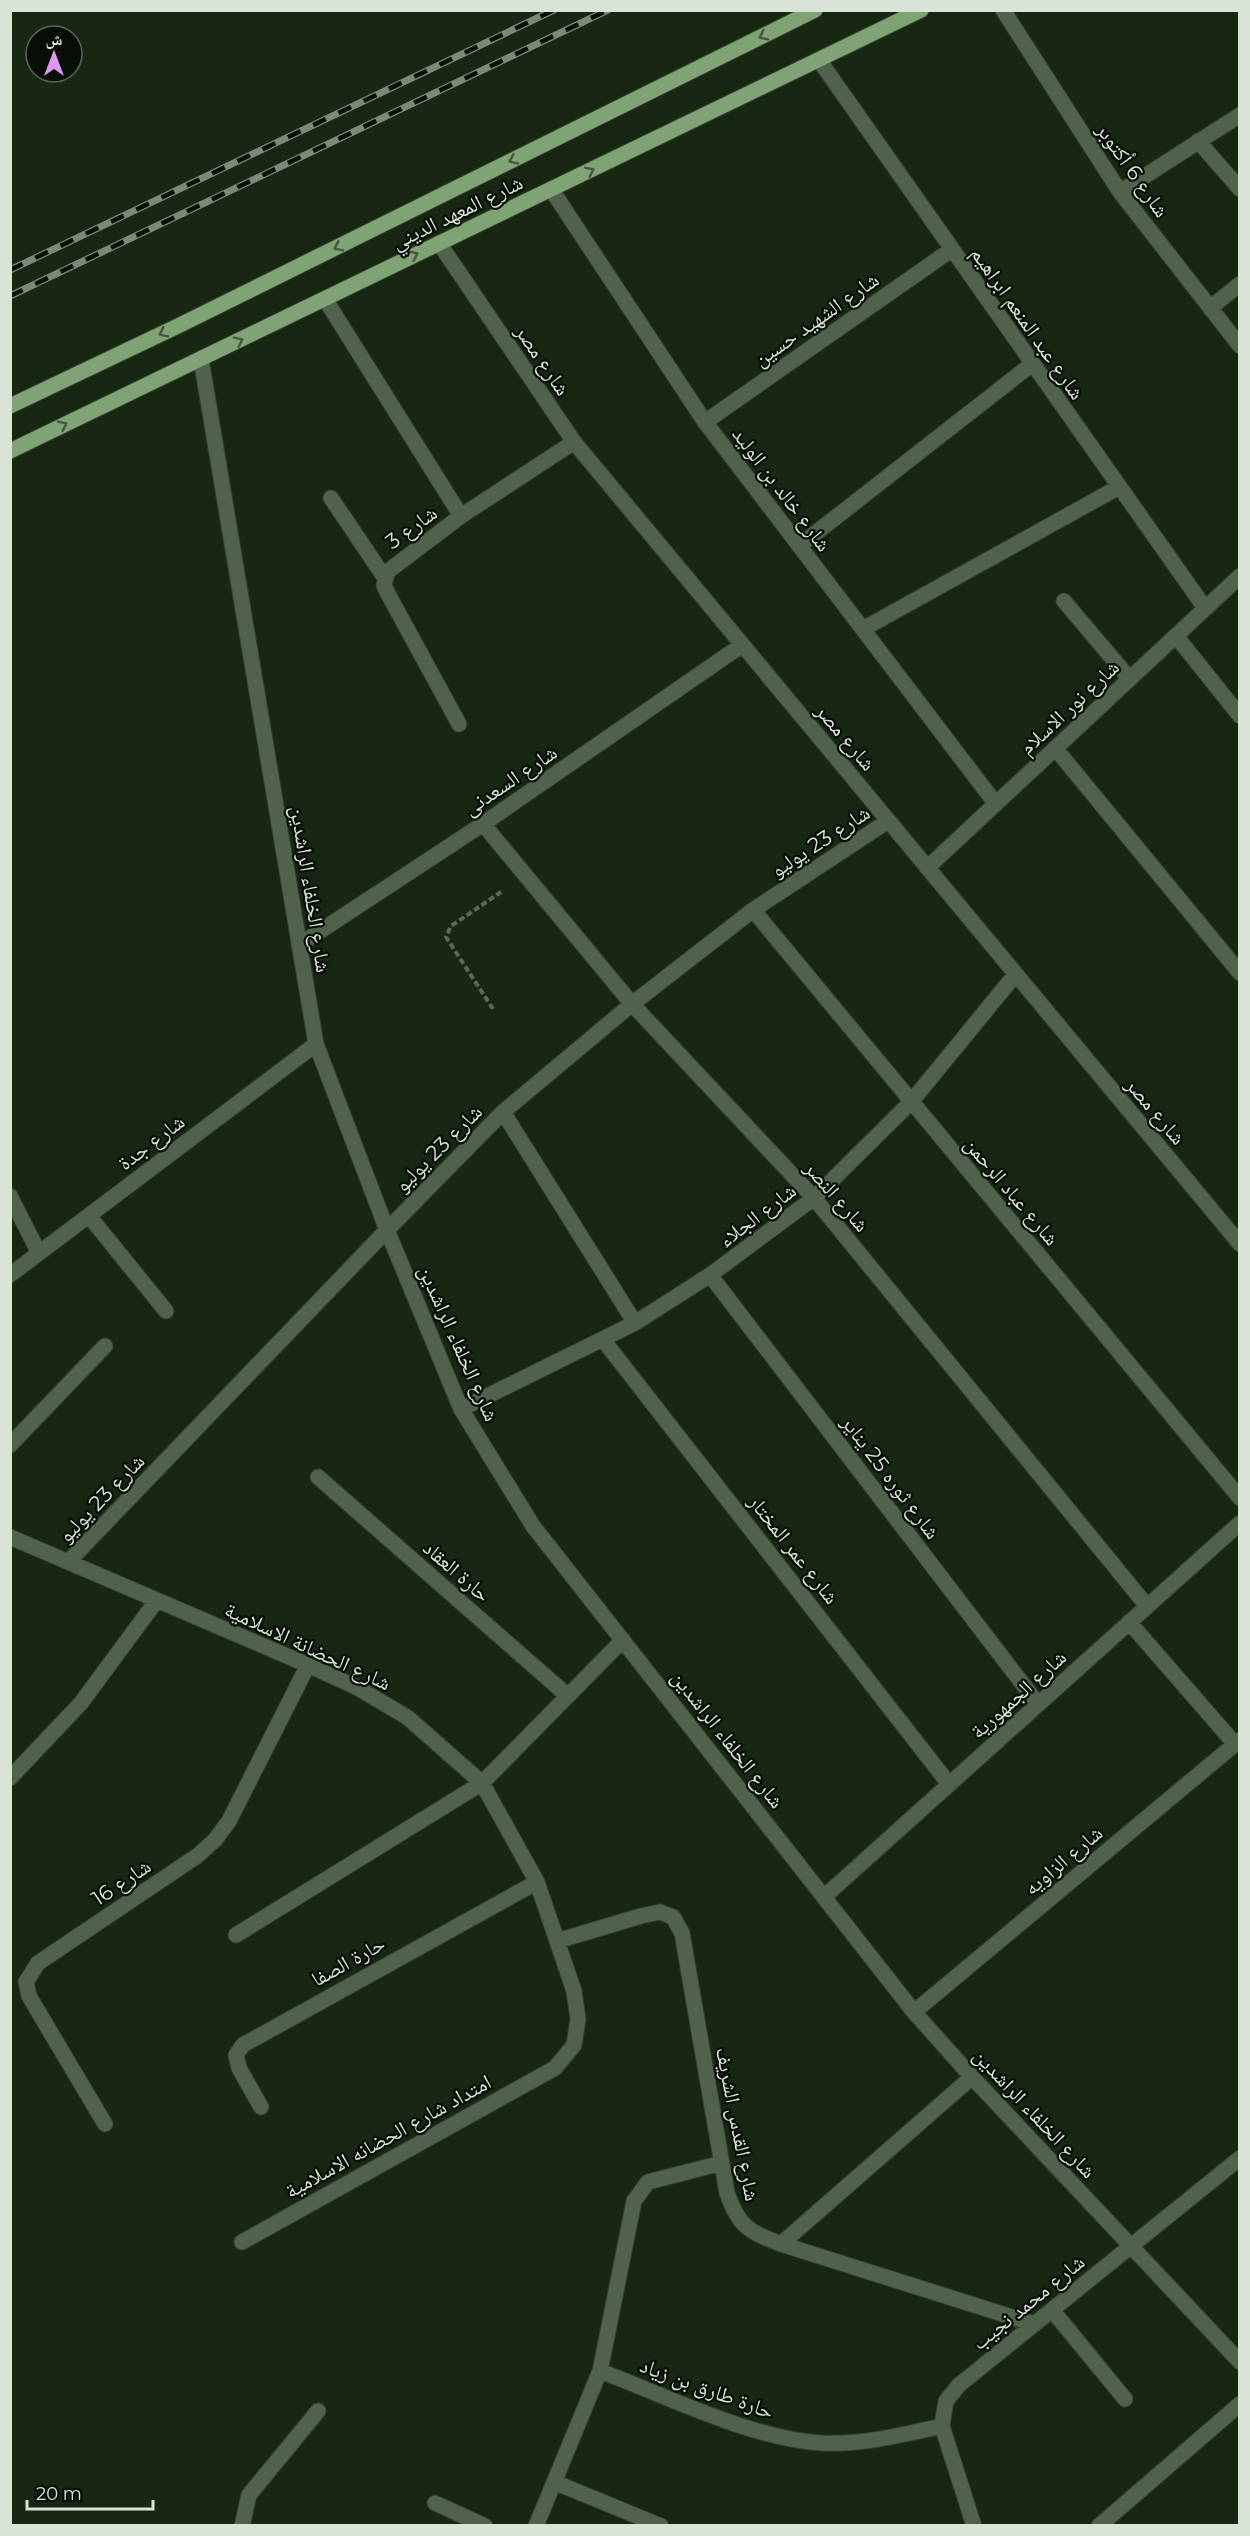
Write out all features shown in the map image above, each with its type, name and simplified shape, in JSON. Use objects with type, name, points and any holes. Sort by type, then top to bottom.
[{"type":"main road","name":"شارع المعهد الديني","points":[[10,406],[180,325],[815,10]]},
{"type":"main road","name":"شارع المعهد الديني","points":[[10,451],[921,10]]},
{"type":"street","name":"شارع 6 أكتوبر","points":[[1003,10],[1120,192],[1239,346]]},
{"type":"street","name":"شارع عبد المنعم ابراهيم","points":[[819,60],[1205,608]]},
{"type":"street","points":[[1120,192],[1239,115]]},
{"type":"street","points":[[1198,141],[1239,189]]},
{"type":"street","name":"شارع خالد بن الوليد","points":[[551,189],[705,422],[996,804]]},
{"type":"street","name":"شارع مصر","points":[[439,243],[574,442],[1239,1244]]},
{"type":"street","name":"شارع الشهيد حسين","points":[[705,422],[951,250]]},
{"type":"street","points":[[1210,308],[1239,284]]},
{"type":"street","points":[[325,299],[461,516]]},
{"type":"street","name":"شارع الخلفاء الراشدين","points":[[201,359],[316,1044],[387,1230],[461,1409],[533,1526],[914,2012],[972,2078],[1239,2362]]},
{"type":"street","points":[[799,546],[1032,364]]},
{"type":"street","name":"شارع 3","points":[[459,724],[387,592],[385,578],[391,567],[461,516],[574,442]]},
{"type":"street","points":[[863,629],[1119,487]]},
{"type":"street","points":[[331,498],[385,578]]},
{"type":"street","name":"شارع نور الاسلام","points":[[927,868],[1239,576]]},
{"type":"street","points":[[1064,601],[1129,678]]},
{"type":"street","points":[[1176,636],[1239,716]]},
{"type":"street","name":"شارع السعدنى","points":[[299,945],[483,824],[742,645]]},
{"type":"street","points":[[1055,748],[1239,973]]},
{"type":"street","name":"شارع 23 يوليو","points":[[69,1561],[503,1112],[632,1004],[753,910],[888,821]]},
{"type":"street","name":"شارع النصر","points":[[483,824],[523,876],[632,1004],[814,1198],[1147,1606]]},
{"type":"street","name":"شارع عباد الرحمن","points":[[753,910],[1239,1498]]},
{"type":"street","name":"شارع الجلاء","points":[[461,1409],[604,1341],[635,1323],[710,1275],[814,1198],[911,1102],[1015,975]]},
{"type":"street","name":"شارع جدة","points":[[10,1275],[316,1044]]},
{"type":"street","points":[[503,1112],[635,1323]]},
{"type":"street","points":[[10,1196],[39,1253]]},
{"type":"street","points":[[89,1216],[166,1311]]},
{"type":"street","name":"شارع ثوره 25 يناير","points":[[710,1275],[1038,1704]]},
{"type":"street","name":"شارع عمر المختار","points":[[604,1341],[950,1784]]},
{"type":"street","points":[[10,1445],[105,1346]]},
{"type":"street","name":"حارة العقاد","points":[[318,1477],[568,1696]]},
{"type":"street","name":"شارع الجمهورية","points":[[825,1896],[1239,1522]]},
{"type":"street","name":"شارع الحضانة الاسلامية","points":[[10,1537],[356,1687],[407,1717],[482,1783],[537,1882],[574,1991],[578,2019],[574,2045],[555,2068]]},
{"type":"street","points":[[10,1778],[81,1703],[157,1600]]},
{"type":"street","points":[[1129,1622],[1237,1742]]},
{"type":"street","points":[[236,1935],[482,1783],[623,1640]]},
{"type":"street","name":"شارع 16","points":[[105,2124],[29,1996],[26,1982],[38,1963],[197,1856],[215,1840],[229,1821],[308,1665]]},
{"type":"street","name":"شارع الزاويه","points":[[914,2012],[1237,1742]]},
{"type":"street","name":"حارة الصفا","points":[[261,2107],[239,2068],[236,2055],[243,2044],[537,1882]]},
{"type":"street","name":"شارع القدس الشريف","points":[[557,1941],[660,1912],[674,1917],[682,1933],[727,2193],[736,2217],[759,2235],[781,2244],[1034,2324]]},
{"type":"street","name":"امتداد شارع الحضانه الاسلامية","points":[[242,2242],[555,2068]]},
{"type":"street","points":[[781,2244],[972,2078]]},
{"type":"street","name":"شارع محمد نجيب","points":[[942,2426],[946,2401],[959,2385],[1239,2158]]},
{"type":"street","points":[[536,2526],[600,2371],[634,2200],[648,2182],[722,2163]]},
{"type":"street","points":[[1052,2310],[1125,2399]]},
{"type":"street","name":"حارة طارق بن زياد","points":[[600,2371],[759,2432],[820,2443],[882,2440],[942,2426]]},
{"type":"street","points":[[1099,2526],[1239,2404]]},
{"type":"street","points":[[242,2526],[249,2495],[318,2411]]},
{"type":"street","points":[[942,2426],[974,2526]]},
{"type":"street","points":[[554,2482],[661,2526]]},
{"type":"street","points":[[435,2503],[485,2526]]},
{"type":"path","points":[[493,1009],[448,942],[447,930],[523,876]]},
{"type":"railway","points":[[10,270],[554,10]]},
{"type":"railway","points":[[10,296],[608,10]]}]
